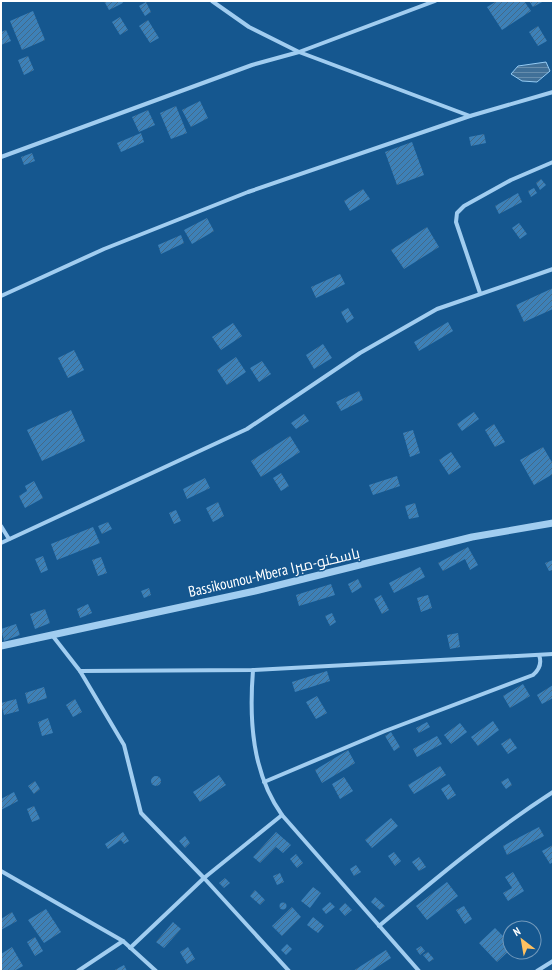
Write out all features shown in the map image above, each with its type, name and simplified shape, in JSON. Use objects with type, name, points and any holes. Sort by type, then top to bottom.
[{"type":"street","points":[[212,1],[249,27],[299,52],[470,116]]},
{"type":"street","points":[[1,157],[252,65],[299,52],[435,1]]},
{"type":"street","points":[[1,296],[104,249],[248,192],[470,116],[553,92]]},
{"type":"street","points":[[480,293],[456,222],[457,213],[464,206],[510,180],[553,162]]},
{"type":"street","points":[[1,543],[247,429],[360,352],[437,309],[553,269]]},
{"type":"street","name":"Bassikounou-Mbera باسكنو-مبرا","points":[[1,646],[255,591],[472,537],[553,523]]},
{"type":"street","points":[[1,526],[9,539]]},
{"type":"street","points":[[52,635],[80,671],[124,745],[141,813],[204,878],[289,971]]},
{"type":"street","points":[[264,782],[385,731],[533,674],[537,672],[541,663],[539,654]]},
{"type":"street","points":[[80,671],[253,670],[553,654]]},
{"type":"street","points":[[253,670],[251,717],[254,741],[264,782],[271,799],[282,815],[419,971]]},
{"type":"street","points":[[380,926],[433,880],[482,842],[553,792]]},
{"type":"street","points":[[130,948],[204,878],[282,815]]},
{"type":"street","points":[[1,871],[123,941],[156,971]]},
{"type":"street","points":[[78,971],[123,941]]},
{"type":"street","points":[[537,971],[553,961]]},
{"type":"water","points":[[546,62],[550,71],[537,82],[522,81],[511,74],[518,66]]},
{"type":"building","points":[[104,1],[122,1],[123,3],[109,10]]},
{"type":"building","points":[[497,1],[524,1],[531,11],[502,30],[487,7]]},
{"type":"building","points":[[529,1],[544,1],[533,7]]},
{"type":"building","points":[[146,2],[151,12],[145,16],[139,6]]},
{"type":"building","points":[[33,11],[45,40],[22,50],[10,21]]},
{"type":"building","points":[[120,17],[128,30],[120,35],[112,22]]},
{"type":"building","points":[[148,20],[159,38],[150,43],[139,26]]},
{"type":"building","points":[[538,26],[547,41],[538,46],[529,32]]},
{"type":"building","points":[[6,30],[11,41],[1,45],[1,32]]},
{"type":"building","points":[[28,56],[34,70],[24,75],[18,60]]},
{"type":"building","points":[[200,101],[208,118],[191,127],[182,110]]},
{"type":"building","points":[[176,106],[187,133],[171,139],[160,113]]},
{"type":"building","points":[[148,110],[155,125],[139,132],[132,117]]},
{"type":"building","points":[[141,133],[144,142],[121,152],[117,143]]},
{"type":"building","points":[[484,134],[486,143],[471,146],[469,137]]},
{"type":"building","points":[[412,142],[424,175],[397,185],[385,152]]},
{"type":"building","points":[[32,153],[35,161],[24,165],[21,157]]},
{"type":"building","points":[[541,179],[546,185],[540,190],[536,183]]},
{"type":"building","points":[[534,188],[537,193],[531,197],[528,191]]},
{"type":"building","points":[[363,189],[370,199],[350,211],[344,201]]},
{"type":"building","points":[[518,193],[522,202],[499,214],[495,206]]},
{"type":"building","points":[[207,218],[214,231],[192,244],[184,230]]},
{"type":"building","points":[[519,223],[527,234],[520,239],[512,228]]},
{"type":"building","points":[[427,227],[439,247],[404,269],[391,250]]},
{"type":"building","points":[[181,235],[184,243],[161,254],[158,245]]},
{"type":"building","points":[[340,274],[345,284],[316,298],[311,287]]},
{"type":"building","points":[[553,288],[553,309],[524,322],[516,305]]},
{"type":"building","points":[[348,308],[354,318],[347,323],[341,312]]},
{"type":"building","points":[[448,322],[453,331],[419,351],[414,342]]},
{"type":"building","points":[[233,323],[242,336],[221,350],[212,337]]},
{"type":"building","points":[[323,344],[332,358],[314,369],[306,355]]},
{"type":"building","points":[[74,350],[84,370],[68,378],[58,358]]},
{"type":"building","points":[[236,357],[246,372],[227,385],[217,370]]},
{"type":"building","points":[[262,361],[271,374],[259,382],[250,368]]},
{"type":"building","points":[[359,391],[363,400],[341,411],[336,402]]},
{"type":"building","points":[[71,410],[85,441],[42,461],[27,430]]},
{"type":"building","points":[[474,412],[479,419],[462,431],[457,424]]},
{"type":"building","points":[[304,414],[309,421],[296,429],[291,423]]},
{"type":"building","points":[[494,424],[505,442],[495,447],[485,430]]},
{"type":"building","points":[[413,430],[420,453],[410,457],[403,433]]},
{"type":"building","points":[[290,436],[300,452],[261,477],[251,461]]},
{"type":"building","points":[[543,447],[553,464],[553,474],[534,485],[520,460]]},
{"type":"building","points":[[451,452],[461,467],[449,475],[439,460]]},
{"type":"building","points":[[281,473],[289,486],[281,491],[273,478]]},
{"type":"building","points":[[397,476],[400,486],[373,495],[369,485]]},
{"type":"building","points":[[205,478],[210,488],[187,499],[183,489]]},
{"type":"building","points":[[34,481],[43,498],[25,508],[19,496],[27,491],[25,486]]},
{"type":"building","points":[[218,502],[224,516],[213,522],[206,508]]},
{"type":"building","points":[[415,503],[419,517],[409,519],[405,506]]},
{"type":"building","points":[[176,510],[181,521],[174,524],[169,513]]},
{"type":"building","points":[[108,522],[112,529],[102,534],[98,526]]},
{"type":"building","points":[[93,527],[100,543],[57,560],[51,544]]},
{"type":"building","points":[[468,547],[478,565],[470,570],[465,559],[443,571],[438,563]]},
{"type":"building","points":[[43,556],[48,570],[41,573],[35,559]]},
{"type":"building","points":[[101,557],[107,573],[98,576],[92,560]]},
{"type":"building","points":[[553,560],[553,570],[549,571],[545,563]]},
{"type":"building","points":[[420,567],[425,577],[394,593],[389,583]]},
{"type":"building","points":[[358,579],[362,587],[352,593],[348,584]]},
{"type":"building","points":[[331,584],[335,595],[299,606],[296,595]]},
{"type":"building","points":[[149,588],[151,595],[144,598],[141,591]]},
{"type":"building","points":[[381,595],[389,610],[382,614],[374,599]]},
{"type":"building","points":[[428,595],[432,608],[421,612],[417,598]]},
{"type":"building","points":[[88,604],[92,613],[80,618],[77,609]]},
{"type":"building","points":[[45,609],[50,623],[35,629],[30,614]]},
{"type":"building","points":[[332,613],[336,622],[330,626],[325,616]]},
{"type":"building","points":[[16,624],[20,635],[4,641],[1,629]]},
{"type":"building","points":[[458,633],[460,647],[450,649],[447,635]]},
{"type":"building","points":[[327,671],[330,681],[295,692],[292,682]]},
{"type":"building","points":[[523,684],[530,696],[510,708],[503,696]]},
{"type":"building","points":[[553,685],[553,698],[542,704],[537,695]]},
{"type":"building","points":[[44,687],[47,698],[28,704],[25,693]]},
{"type":"building","points":[[317,696],[327,713],[316,719],[306,702]]},
{"type":"building","points":[[16,699],[19,711],[4,715],[1,703]]},
{"type":"building","points":[[75,699],[82,712],[73,717],[66,705]]},
{"type":"building","points":[[48,718],[53,733],[42,736],[38,722]]},
{"type":"building","points":[[493,721],[499,730],[478,746],[471,737]]},
{"type":"building","points":[[427,722],[430,727],[419,733],[416,728]]},
{"type":"building","points":[[460,723],[467,732],[451,744],[444,735]]},
{"type":"building","points":[[391,732],[400,747],[394,751],[385,736]]},
{"type":"building","points":[[437,736],[442,744],[417,757],[413,749]]},
{"type":"building","points":[[510,738],[517,748],[508,754],[501,744]]},
{"type":"building","points":[[348,750],[355,763],[322,783],[315,770]]},
{"type":"building","points":[[440,766],[446,775],[414,794],[408,785]]},
{"type":"building","points":[[219,775],[226,785],[200,802],[193,792]]},
{"type":"building","points":[[154,776],[158,776],[160,777],[160,785],[154,786],[151,783],[151,779]]},
{"type":"building","points":[[344,777],[353,791],[340,799],[332,784]]},
{"type":"building","points":[[508,778],[512,785],[506,789],[501,782]]},
{"type":"building","points":[[35,781],[40,789],[34,794],[28,786]]},
{"type":"building","points":[[449,784],[456,795],[448,800],[441,789]]},
{"type":"building","points":[[14,792],[18,801],[1,810],[1,799]]},
{"type":"building","points":[[34,806],[40,819],[32,822],[27,809]]},
{"type":"building","points":[[391,818],[398,826],[372,848],[365,840]]},
{"type":"building","points":[[539,827],[544,836],[507,855],[503,846]]},
{"type":"building","points":[[123,832],[129,841],[124,844],[121,840],[108,849],[105,844]]},
{"type":"building","points":[[276,832],[291,845],[283,853],[276,847],[260,863],[253,857]]},
{"type":"building","points":[[185,836],[190,843],[185,848],[179,841]]},
{"type":"building","points":[[553,845],[553,862],[550,864],[542,851]]},
{"type":"building","points":[[394,852],[401,861],[395,866],[388,856]]},
{"type":"building","points":[[296,854],[303,863],[297,868],[290,859]]},
{"type":"building","points":[[419,857],[426,867],[419,871],[412,862]]},
{"type":"building","points":[[356,865],[361,872],[354,876],[350,869]]},
{"type":"building","points":[[513,872],[524,891],[508,901],[503,893],[512,888],[505,877]]},
{"type":"building","points":[[280,873],[284,882],[277,885],[273,876]]},
{"type":"building","points":[[225,878],[230,883],[224,888],[219,883]]},
{"type":"building","points":[[447,882],[458,896],[427,920],[416,906]]},
{"type":"building","points":[[313,887],[321,893],[310,908],[301,901]]},
{"type":"building","points":[[255,890],[265,900],[260,905],[250,896]]},
{"type":"building","points":[[375,897],[385,906],[380,910],[371,902]]},
{"type":"building","points":[[330,902],[335,907],[326,914],[322,909]]},
{"type":"building","points":[[283,903],[286,906],[283,909],[280,906]]},
{"type":"building","points":[[345,903],[352,910],[345,916],[339,909]]},
{"type":"building","points":[[464,906],[472,919],[465,924],[456,910]]},
{"type":"building","points":[[292,907],[301,917],[282,936],[272,926]]},
{"type":"building","points":[[46,909],[61,932],[44,943],[28,920]]},
{"type":"building","points":[[12,912],[17,921],[1,930],[1,919]]},
{"type":"building","points":[[313,917],[324,926],[318,933],[307,925]]},
{"type":"building","points":[[173,922],[181,929],[164,948],[156,942]]},
{"type":"building","points":[[495,928],[502,935],[502,957],[497,962],[479,943]]},
{"type":"building","points":[[35,937],[43,951],[35,956],[27,942]]},
{"type":"building","points":[[287,944],[292,949],[286,955],[281,950]]},
{"type":"building","points":[[421,946],[425,951],[420,955],[416,949]]},
{"type":"building","points":[[12,947],[23,966],[14,971],[1,971],[1,954]]},
{"type":"building","points":[[188,947],[195,959],[187,964],[180,952]]},
{"type":"building","points":[[386,950],[391,958],[371,971],[353,971]]},
{"type":"building","points":[[428,952],[434,959],[429,962],[423,955]]},
{"type":"building","points":[[124,965],[127,971],[113,971]]}]
